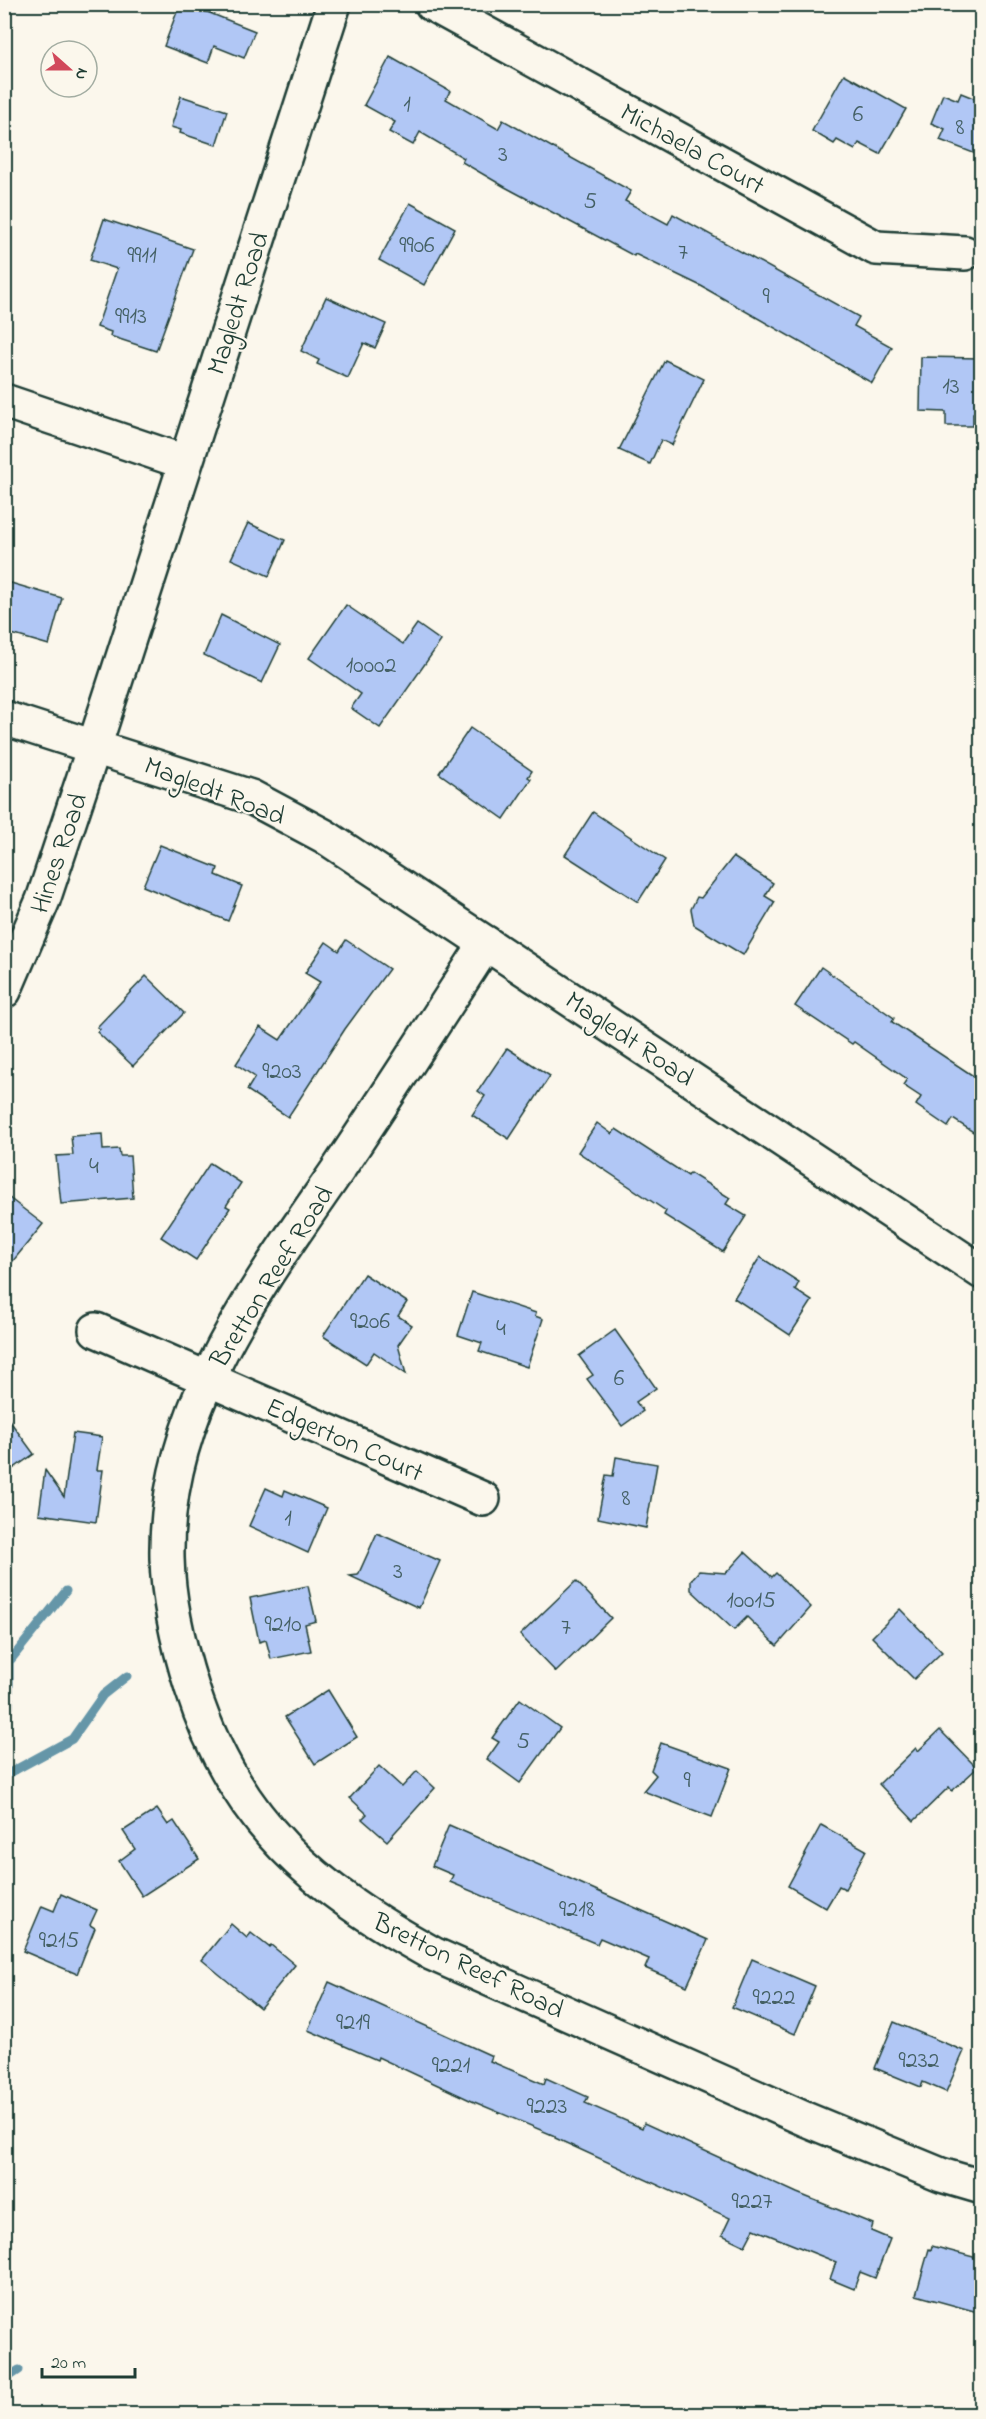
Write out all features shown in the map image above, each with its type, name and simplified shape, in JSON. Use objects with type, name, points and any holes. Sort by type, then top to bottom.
[{"type":"street","name":"Magledt Road","points":[[334,4],[184,462],[94,747],[250,797],[371,865],[981,1272]]},
{"type":"street","name":"Michaela Court","points":[[432,4],[876,248],[965,253]]},
{"type":"street","points":[[4,401],[184,462]]},
{"type":"street","points":[[4,718],[94,747]]},
{"type":"street","name":"Hines Road","points":[[4,991],[43,900],[94,747]]},
{"type":"street","name":"Bretton Reef Road","points":[[486,943],[368,1125],[277,1257],[231,1331],[207,1378],[183,1440],[170,1503],[167,1558],[172,1610],[185,1666],[201,1714],[222,1759],[268,1833],[343,1900],[433,1954],[805,2119],[941,2175],[981,2187]]},
{"type":"street","name":"Edgerton Court","points":[[96,1330],[483,1499]]},
{"type":"building","points":[[180,4],[187,4],[255,31],[244,58],[214,46],[208,63],[164,46]]},
{"type":"building","points":[[390,57],[450,91],[446,99],[498,129],[503,120],[631,191],[625,201],[668,224],[673,214],[859,317],[854,326],[892,347],[872,383],[701,286],[635,254],[634,256],[505,187],[462,162],[464,158],[420,132],[413,145],[389,132],[395,122],[364,105]]},
{"type":"building","points":[[844,74],[906,109],[880,154],[859,143],[855,150],[837,140],[834,144],[812,131]]},
{"type":"building","points":[[961,93],[981,101],[981,156],[940,140],[945,129],[931,123],[943,94],[958,100]]},
{"type":"building","points":[[181,96],[227,111],[216,145],[180,133],[181,130],[171,127]]},
{"type":"building","points":[[410,203],[455,228],[424,285],[379,260]]},
{"type":"building","points":[[104,219],[193,249],[156,351],[110,336],[111,332],[97,327],[117,269],[90,260]]},
{"type":"building","points":[[326,297],[386,324],[375,348],[364,343],[348,378],[317,364],[319,360],[301,351]]},
{"type":"building","points":[[921,357],[981,358],[981,413],[973,413],[973,426],[946,426],[946,412],[920,411]]},
{"type":"building","points":[[665,360],[704,379],[672,445],[661,440],[650,464],[619,450]]},
{"type":"building","points":[[248,523],[285,540],[269,576],[231,559]]},
{"type":"building","points":[[4,581],[62,598],[49,645],[8,633],[10,625],[4,624]]},
{"type":"building","points":[[346,605],[403,644],[417,624],[441,641],[380,728],[351,708],[361,694],[309,658]]},
{"type":"building","points":[[221,615],[280,645],[262,683],[204,655]]},
{"type":"building","points":[[470,728],[532,771],[528,777],[531,779],[504,819],[439,773]]},
{"type":"building","points":[[593,812],[665,860],[638,902],[565,855]]},
{"type":"building","points":[[160,845],[218,868],[216,875],[242,886],[228,921],[143,886]]},
{"type":"building","points":[[733,857],[773,883],[765,896],[775,902],[743,955],[694,925],[691,909],[697,897],[701,898]]},
{"type":"building","points":[[346,940],[389,969],[345,1029],[288,1117],[247,1090],[255,1077],[236,1064],[260,1027],[280,1040],[320,982],[305,973],[326,942],[339,951]]},
{"type":"building","points":[[821,967],[894,1018],[892,1022],[981,1081],[981,1137],[953,1119],[948,1127],[916,1105],[921,1097],[903,1085],[907,1079],[854,1042],[852,1044],[795,1006]]},
{"type":"building","points":[[146,976],[184,1013],[133,1066],[97,1032],[100,1029],[97,1027]]},
{"type":"building","points":[[507,1048],[550,1076],[509,1139],[472,1115],[485,1096],[478,1091]]},
{"type":"building","points":[[597,1123],[612,1134],[616,1129],[688,1176],[690,1173],[730,1198],[726,1204],[746,1216],[723,1252],[664,1215],[666,1211],[578,1152]]},
{"type":"building","points":[[102,1134],[103,1150],[119,1149],[120,1156],[130,1156],[133,1198],[61,1204],[56,1156],[73,1155],[71,1136]]},
{"type":"building","points":[[210,1163],[241,1183],[226,1206],[230,1208],[196,1260],[161,1237]]},
{"type":"building","points":[[4,1194],[43,1224],[4,1272]]},
{"type":"building","points":[[760,1257],[799,1282],[795,1290],[812,1301],[790,1335],[734,1298]]},
{"type":"building","points":[[364,1274],[407,1302],[398,1316],[412,1325],[398,1345],[406,1374],[374,1352],[366,1364],[323,1336]]},
{"type":"building","points":[[472,1292],[536,1313],[535,1316],[543,1319],[527,1367],[479,1351],[482,1343],[458,1335]]},
{"type":"building","points":[[615,1330],[656,1388],[636,1402],[643,1411],[622,1426],[587,1379],[593,1375],[579,1356]]},
{"type":"building","points":[[4,1413],[34,1454],[4,1475]]},
{"type":"building","points":[[73,1433],[102,1437],[97,1470],[103,1470],[96,1522],[39,1514],[45,1470],[64,1497]]},
{"type":"building","points":[[616,1457],[657,1464],[646,1528],[598,1518],[606,1475],[613,1476]]},
{"type":"building","points":[[266,1488],[283,1496],[285,1490],[327,1508],[308,1553],[249,1526]]},
{"type":"building","points":[[377,1533],[440,1561],[419,1608],[350,1576],[358,1575]]},
{"type":"building","points":[[745,1552],[772,1577],[776,1573],[811,1607],[777,1646],[747,1617],[734,1630],[691,1590],[691,1580],[699,1571],[726,1573]]},
{"type":"building","points":[[576,1581],[611,1618],[556,1672],[520,1635]]},
{"type":"building","points":[[308,1586],[316,1621],[305,1624],[311,1651],[271,1659],[266,1640],[259,1642],[250,1598]]},
{"type":"building","points":[[900,1609],[942,1652],[914,1679],[872,1637]]},
{"type":"building","points":[[328,1690],[357,1737],[315,1764],[285,1717]]},
{"type":"building","points":[[520,1699],[560,1728],[520,1783],[487,1759],[499,1742],[492,1738]]},
{"type":"building","points":[[940,1730],[977,1768],[952,1791],[949,1787],[914,1821],[879,1784],[916,1748],[918,1751]]},
{"type":"building","points":[[661,1743],[731,1768],[712,1817],[643,1791],[656,1775],[651,1770]]},
{"type":"building","points":[[379,1766],[402,1787],[417,1771],[435,1788],[387,1841],[362,1819],[367,1814],[350,1798]]},
{"type":"building","points":[[157,1809],[168,1825],[174,1821],[199,1859],[142,1896],[119,1861],[135,1849],[123,1831]]},
{"type":"building","points":[[449,1825],[708,1940],[687,1986],[645,1968],[649,1959],[600,1938],[597,1944],[450,1882],[453,1875],[432,1866]]},
{"type":"building","points":[[821,1825],[866,1850],[845,1889],[839,1886],[826,1908],[788,1886]]},
{"type":"building","points":[[61,1894],[97,1910],[90,1925],[95,1928],[77,1974],[23,1951],[42,1906],[54,1911]]},
{"type":"building","points":[[231,1924],[247,1938],[251,1933],[269,1947],[271,1945],[295,1965],[260,2008],[202,1960]]},
{"type":"building","points":[[752,1959],[815,1986],[795,2034],[732,2007]]},
{"type":"building","points":[[329,1982],[492,2056],[490,2061],[544,2084],[546,2078],[588,2097],[585,2103],[642,2128],[644,2123],[797,2193],[873,2224],[871,2231],[890,2239],[875,2278],[860,2272],[854,2289],[830,2279],[836,2262],[754,2229],[745,2246],[722,2235],[730,2218],[378,2057],[377,2060],[308,2030]]},
{"type":"building","points":[[894,2022],[964,2051],[946,2092],[923,2082],[921,2087],[875,2068]]},
{"type":"building","points":[[932,2246],[981,2259],[981,2313],[916,2295],[929,2249],[931,2250]]},
{"type":"waterway","points":[[4,1715],[9,1707],[9,1662],[66,1591]]},
{"type":"waterway","points":[[4,1776],[72,1739],[103,1695],[127,1676]]},
{"type":"waterway","points":[[4,2380],[19,2370]]}]
